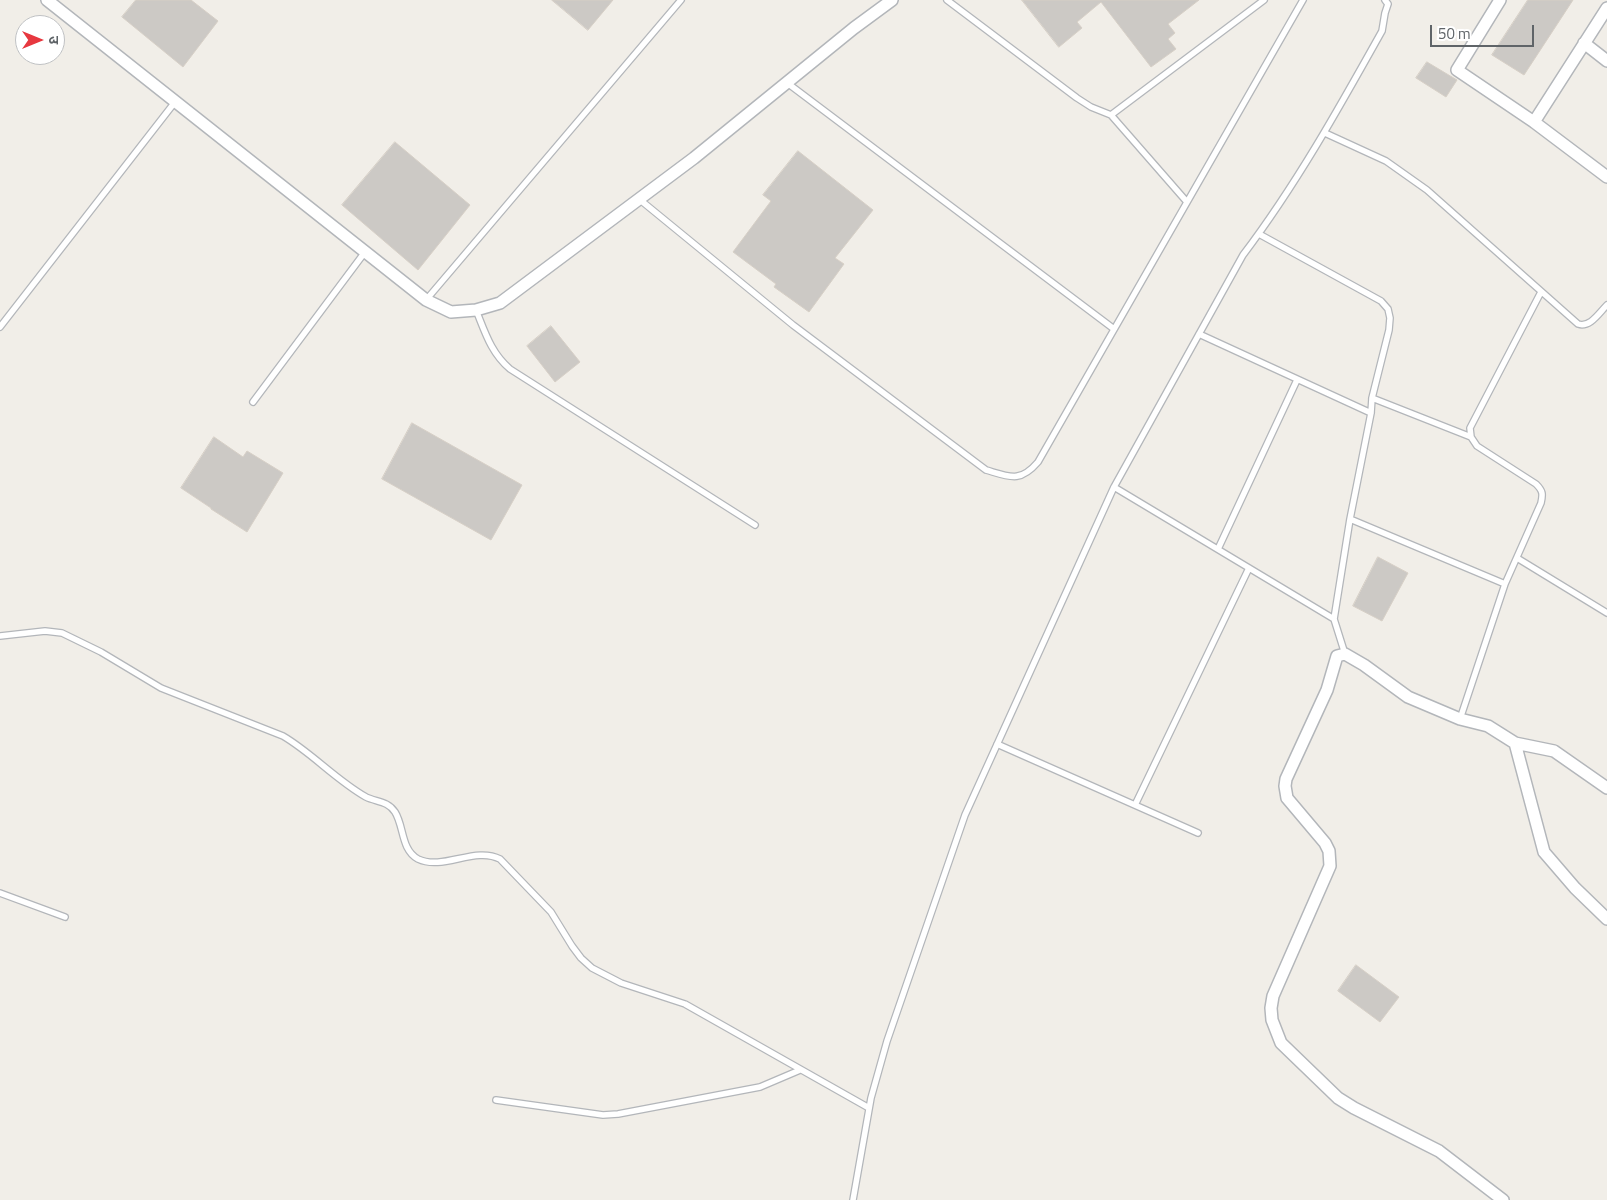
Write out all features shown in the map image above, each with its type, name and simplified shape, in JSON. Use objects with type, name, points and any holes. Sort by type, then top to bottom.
[{"type":"street","points":[[48,0],[426,300],[452,312],[476,310],[500,303],[694,158],[786,82],[892,0]]},
{"type":"street","points":[[1500,0],[1457,70],[1534,122],[1607,178]]},
{"type":"street","points":[[1534,122],[1607,8]]},
{"type":"street","points":[[1584,43],[1607,61]]},
{"type":"street","points":[[1503,1200],[1439,1151],[1338,1098],[1280,1043],[1272,1020],[1273,996],[1330,866],[1329,850],[1287,798],[1286,779],[1327,690],[1337,656],[1345,654],[1364,665],[1408,697],[1460,719],[1488,726],[1515,743],[1554,751],[1607,788]]},
{"type":"street","points":[[1515,743],[1544,852],[1575,888],[1607,919]]},
{"type":"lane","points":[[426,300],[681,0]]},
{"type":"lane","points":[[947,0],[1077,98],[1091,107],[1111,115],[1187,202]]},
{"type":"lane","points":[[1111,115],[1264,0]]},
{"type":"lane","points":[[639,199],[817,343],[986,470],[1005,476],[1016,477],[1028,473],[1038,462],[1303,0]]},
{"type":"lane","points":[[853,1200],[869,1108],[886,1041],[965,815],[1114,487],[1243,256],[1260,234],[1325,133],[1382,31],[1388,1]]},
{"type":"lane","points":[[786,82],[1114,329]]},
{"type":"lane","points":[[0,328],[175,102]]},
{"type":"lane","points":[[1325,133],[1386,161],[1427,190],[1574,321],[1582,325],[1590,322],[1607,305]]},
{"type":"lane","points":[[1260,234],[1381,301],[1388,309],[1390,318],[1389,330],[1372,398],[1371,413],[1350,519],[1334,619],[1345,654]]},
{"type":"lane","points":[[252,402],[365,252]]},
{"type":"lane","points":[[1460,719],[1505,584],[1543,495],[1542,490],[1536,484],[1477,446],[1471,437],[1470,428],[1541,292]]},
{"type":"lane","points":[[476,310],[493,351],[510,369],[755,525]]},
{"type":"lane","points":[[1199,334],[1371,413]]},
{"type":"lane","points":[[1218,549],[1297,380]]},
{"type":"lane","points":[[1372,398],[1471,437]]},
{"type":"lane","points":[[1114,487],[1334,619]]},
{"type":"lane","points":[[1350,519],[1505,584]]},
{"type":"lane","points":[[1517,558],[1607,613]]},
{"type":"lane","points":[[1134,805],[1249,568]]},
{"type":"lane","points":[[0,636],[45,631],[62,633],[100,652],[161,688],[283,736],[297,744],[367,798],[389,805],[396,812],[406,844],[411,853],[417,858],[432,862],[483,854],[493,855],[500,859],[551,912],[572,946],[592,968],[621,983],[685,1004],[869,1108]]},
{"type":"lane","points":[[997,744],[1198,833]]},
{"type":"lane","points":[[0,893],[66,917]]},
{"type":"lane","points":[[496,1100],[603,1115],[618,1114],[766,1086],[800,1070]]},
{"type":"building","points":[[136,0],[191,0],[218,21],[183,67],[122,17]]},
{"type":"building","points":[[552,0],[613,0],[588,30]]},
{"type":"building","points":[[1022,0],[1199,0],[1168,24],[1175,33],[1168,39],[1176,49],[1151,67],[1101,2],[1077,22],[1082,28],[1059,47]]},
{"type":"building","points":[[1528,0],[1573,0],[1524,75],[1492,55]]},
{"type":"building","points":[[1427,62],[1457,80],[1446,97],[1416,78]]},
{"type":"building","points":[[395,142],[470,205],[418,270],[342,205]]},
{"type":"building","points":[[798,151],[873,210],[835,258],[844,264],[809,312],[774,287],[776,284],[733,252],[771,201],[763,195]]},
{"type":"building","points":[[551,326],[580,362],[555,382],[527,346]]},
{"type":"building","points":[[412,423],[522,485],[491,540],[382,479]]},
{"type":"building","points":[[214,437],[243,457],[247,451],[283,473],[247,532],[181,488]]},
{"type":"building","points":[[1378,557],[1408,573],[1382,621],[1353,606]]},
{"type":"building","points":[[1356,965],[1399,997],[1380,1022],[1338,991]]}]
